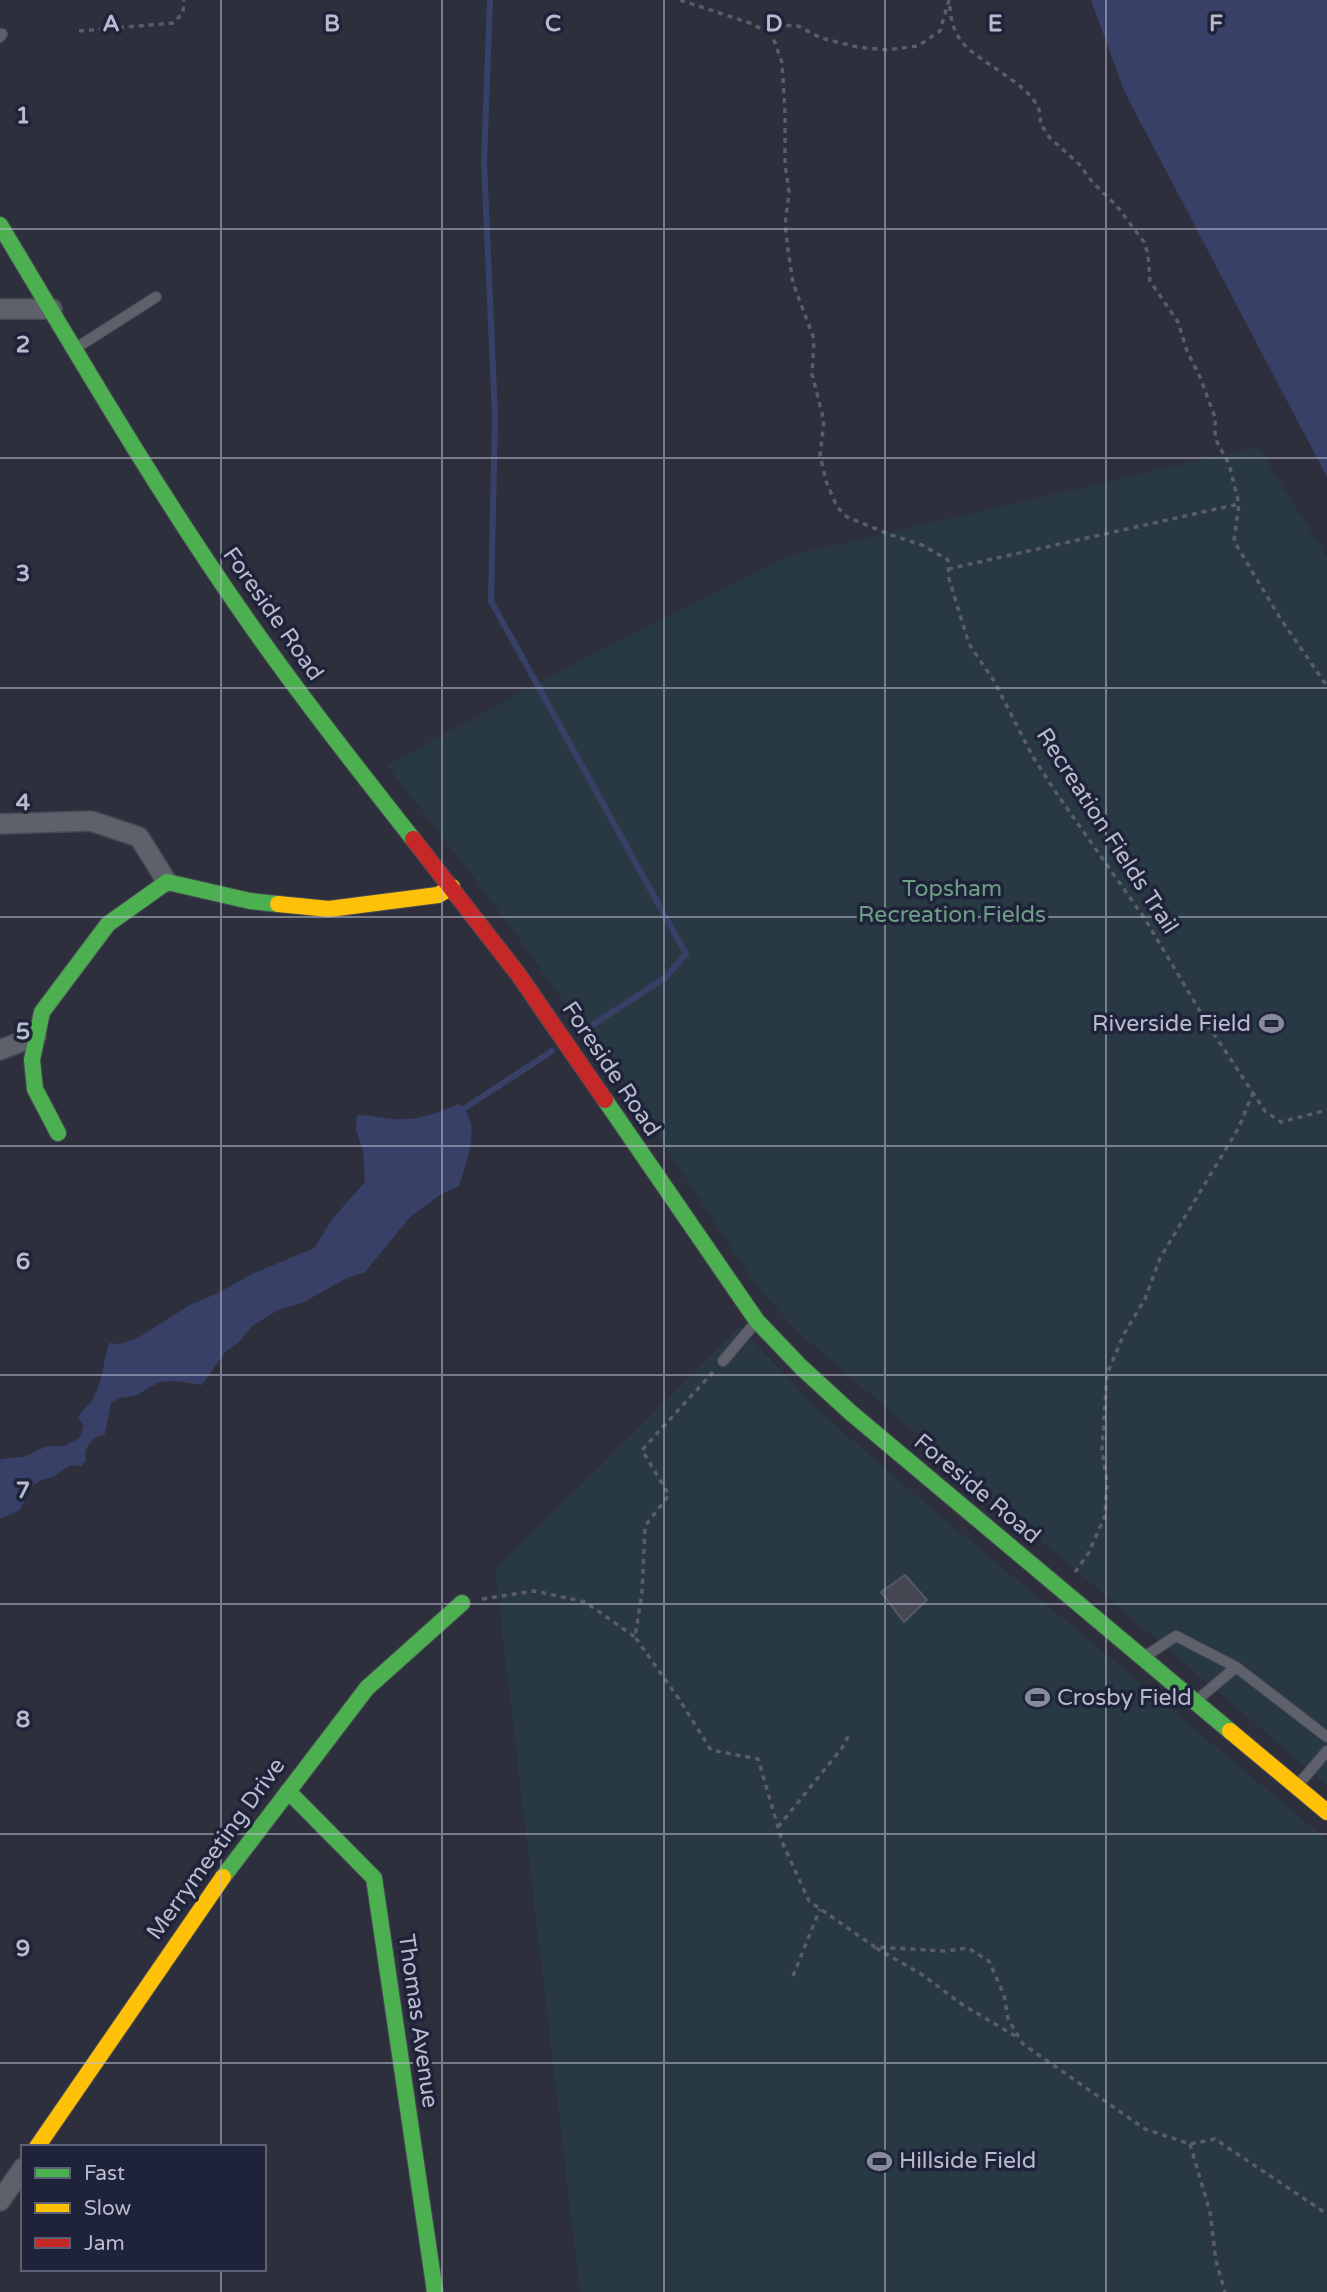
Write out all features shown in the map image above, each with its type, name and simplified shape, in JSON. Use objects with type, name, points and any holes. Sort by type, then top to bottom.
[{"type":"street","name":"Foreside Road","points":[[0,225],[145,465],[241,611],[324,724],[519,974],[757,1321],[801,1367],[850,1412],[1327,1812]]},
{"type":"street","points":[[0,309],[52,309]]},
{"type":"street","points":[[1,824],[91,821],[139,837],[167,882],[250,901],[329,909],[438,895],[453,887]]},
{"type":"street","points":[[58,1133],[35,1089],[32,1060],[42,1012],[108,924],[167,882]]},
{"type":"street","points":[[0,1050],[36,1036]]},
{"type":"street","name":"Merrymeeting Drive","points":[[38,2145],[215,1888],[367,1688],[462,1603]]},
{"type":"street","name":"Thomas Avenue","points":[[288,1791],[374,1878],[435,2292]]},
{"type":"street","points":[[0,2201],[21,2171]]},
{"type":"lane","points":[[76,348],[156,297]]},
{"type":"lane","points":[[723,1362],[757,1321]]},
{"type":"lane","points":[[1143,1658],[1176,1636],[1236,1667],[1327,1737]]},
{"type":"lane","points":[[1195,1702],[1236,1667]]},
{"type":"lane","points":[[1296,1787],[1327,1751]]},
{"type":"path","points":[[79,32],[173,23],[183,13],[184,0]]},
{"type":"path","points":[[680,0],[750,23],[772,34],[782,63],[789,192],[785,225],[788,249],[793,283],[814,339],[813,374],[824,421],[820,455],[826,481],[837,507],[847,517],[922,545],[947,561],[948,569],[1239,504]]},
{"type":"path","points":[[772,34],[778,25],[797,26],[821,38],[857,47],[886,50],[918,46],[940,31],[950,2]]},
{"type":"path","points":[[950,2],[954,29],[961,41],[974,54],[1015,83],[1038,106],[1042,115],[1040,123],[1050,138],[1079,164],[1093,183],[1116,205],[1144,242],[1150,281],[1178,322],[1216,420],[1214,428],[1217,442],[1229,464],[1239,504],[1234,541],[1280,618],[1327,686]]},
{"type":"path","name":"Recreation Fields Trail","points":[[948,569],[948,579],[969,644],[994,681],[1033,757],[1145,919],[1210,1028],[1265,1111],[1280,1122],[1327,1110]]},
{"type":"path","points":[[1069,1579],[1088,1554],[1105,1516],[1107,1482],[1102,1450],[1107,1374],[1124,1334],[1145,1299],[1160,1258],[1238,1129],[1253,1093]]},
{"type":"path","points":[[635,1637],[642,1593],[645,1526],[669,1495],[642,1450],[723,1362]]},
{"type":"path","points":[[462,1603],[535,1591],[585,1602],[635,1637],[711,1750],[758,1759],[783,1844],[809,1901],[875,1947],[921,1974],[963,2005],[1017,2037],[1023,2044],[1145,2129],[1190,2144],[1215,2139],[1327,2214]]},
{"type":"path","points":[[778,1827],[842,1748],[850,1732]]},
{"type":"path","points":[[793,1976],[820,1909]]},
{"type":"path","points":[[875,1947],[945,1951],[968,1948],[989,1961],[1004,1995],[1008,2019],[1023,2044]]},
{"type":"path","points":[[1190,2144],[1210,2212],[1216,2261],[1225,2292]]},
{"type":"green space","name":"Topsham Recreation Fields","points":[[1258,447],[1327,557],[1327,1785],[799,1333],[758,1288],[593,1041],[486,893],[387,765],[589,656],[788,556]]},
{"type":"green space","points":[[740,1327],[815,1407],[886,1470],[1327,1840],[1327,2292],[580,2292],[495,1570]]},
{"type":"water","points":[[1091,0],[1327,0],[1327,477],[1124,91]]},
{"type":"water","points":[[458,1104],[466,1111],[472,1131],[469,1154],[459,1186],[441,1194],[410,1217],[365,1272],[345,1279],[304,1302],[278,1310],[252,1326],[239,1342],[226,1351],[202,1385],[176,1381],[159,1382],[135,1396],[120,1398],[111,1403],[105,1434],[90,1443],[86,1451],[86,1461],[81,1466],[71,1465],[53,1477],[41,1480],[31,1487],[20,1510],[0,1519],[1,1459],[24,1457],[47,1446],[65,1446],[79,1438],[84,1426],[78,1418],[97,1391],[109,1343],[119,1344],[136,1339],[190,1305],[252,1274],[314,1248],[333,1218],[365,1182],[363,1150],[356,1130],[357,1115],[409,1119],[434,1114]]},
{"type":"building","points":[[905,1575],[927,1600],[904,1622],[881,1592]]},
{"type":"waterway","points":[[490,0],[484,162],[495,416],[491,601],[686,954],[666,977],[579,1034]]},
{"type":"waterway","points":[[465,1108],[552,1051]]},
{"type":"traffic: fast","points":[[0,225],[117,420],[209,564],[304,698],[413,839]]},
{"type":"traffic: fast","points":[[58,1133],[35,1089],[32,1060],[42,1012],[108,924],[167,882],[250,901],[278,904]]},
{"type":"traffic: fast","points":[[605,1100],[757,1321],[801,1367],[850,1412],[1230,1731]]},
{"type":"traffic: fast","points":[[223,1877],[367,1688],[462,1603]]},
{"type":"traffic: fast","points":[[288,1791],[374,1878],[435,2292]]},
{"type":"traffic: slow","points":[[278,904],[329,909],[438,895],[452,887]]},
{"type":"traffic: slow","points":[[1230,1731],[1327,1812]]},
{"type":"traffic: slow","points":[[38,2145],[223,1877]]},
{"type":"traffic: jam","points":[[413,839],[518,974],[605,1100]]},
{"type":"place","name":"Riverside Field","points":[[1271,1024]]},
{"type":"place","name":"Crosby Field","points":[[1037,1698]]},
{"type":"place","name":"Hillside Field","points":[[879,2161]]}]
